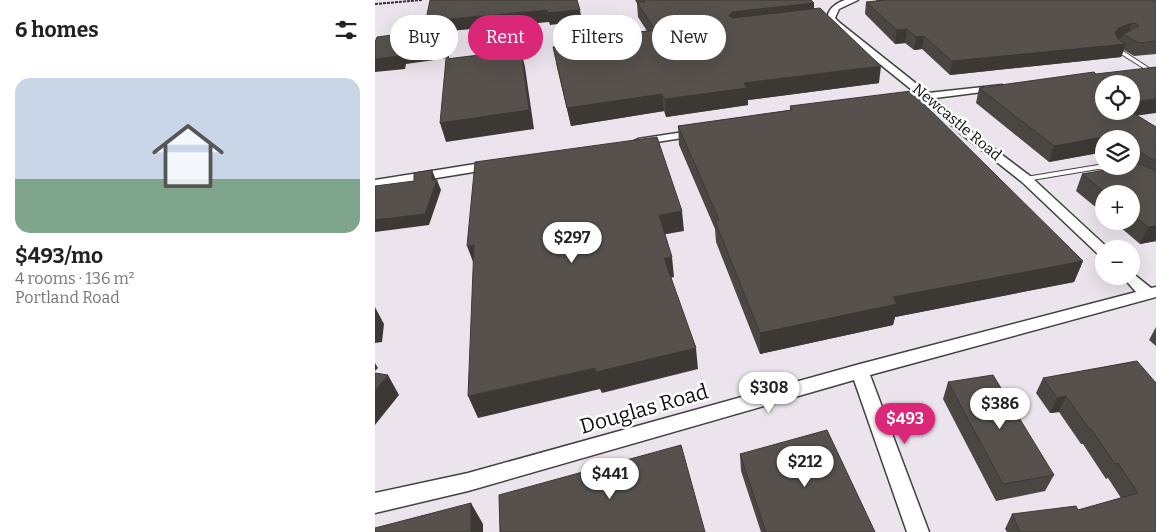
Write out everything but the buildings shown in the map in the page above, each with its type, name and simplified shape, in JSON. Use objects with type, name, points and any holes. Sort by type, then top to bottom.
[{"type":"street","name":"Newcastle Road","points":[[854,0],[842,3],[833,9],[826,19],[837,25],[926,96],[964,131],[1025,179],[1095,244]]},
{"type":"street","points":[[1128,70],[1152,68]]},
{"type":"street","points":[[887,102],[1013,85]]},
{"type":"street","points":[[631,143],[710,130]]},
{"type":"street","points":[[375,184],[503,164]]},
{"type":"street","points":[[1140,284],[1152,293]]},
{"type":"street","name":"Douglas Road","points":[[375,503],[468,482],[860,371],[1152,293]]},
{"type":"street","points":[[860,371],[918,532]]},
{"type":"lane","points":[[1116,44],[1116,50],[1152,68]]},
{"type":"lane","points":[[1025,179],[1095,167]]},
{"type":"path","points":[[375,4],[422,0]]},
{"type":"shaded area","points":[[375,0],[1156,0],[1156,532],[375,532]]}]
